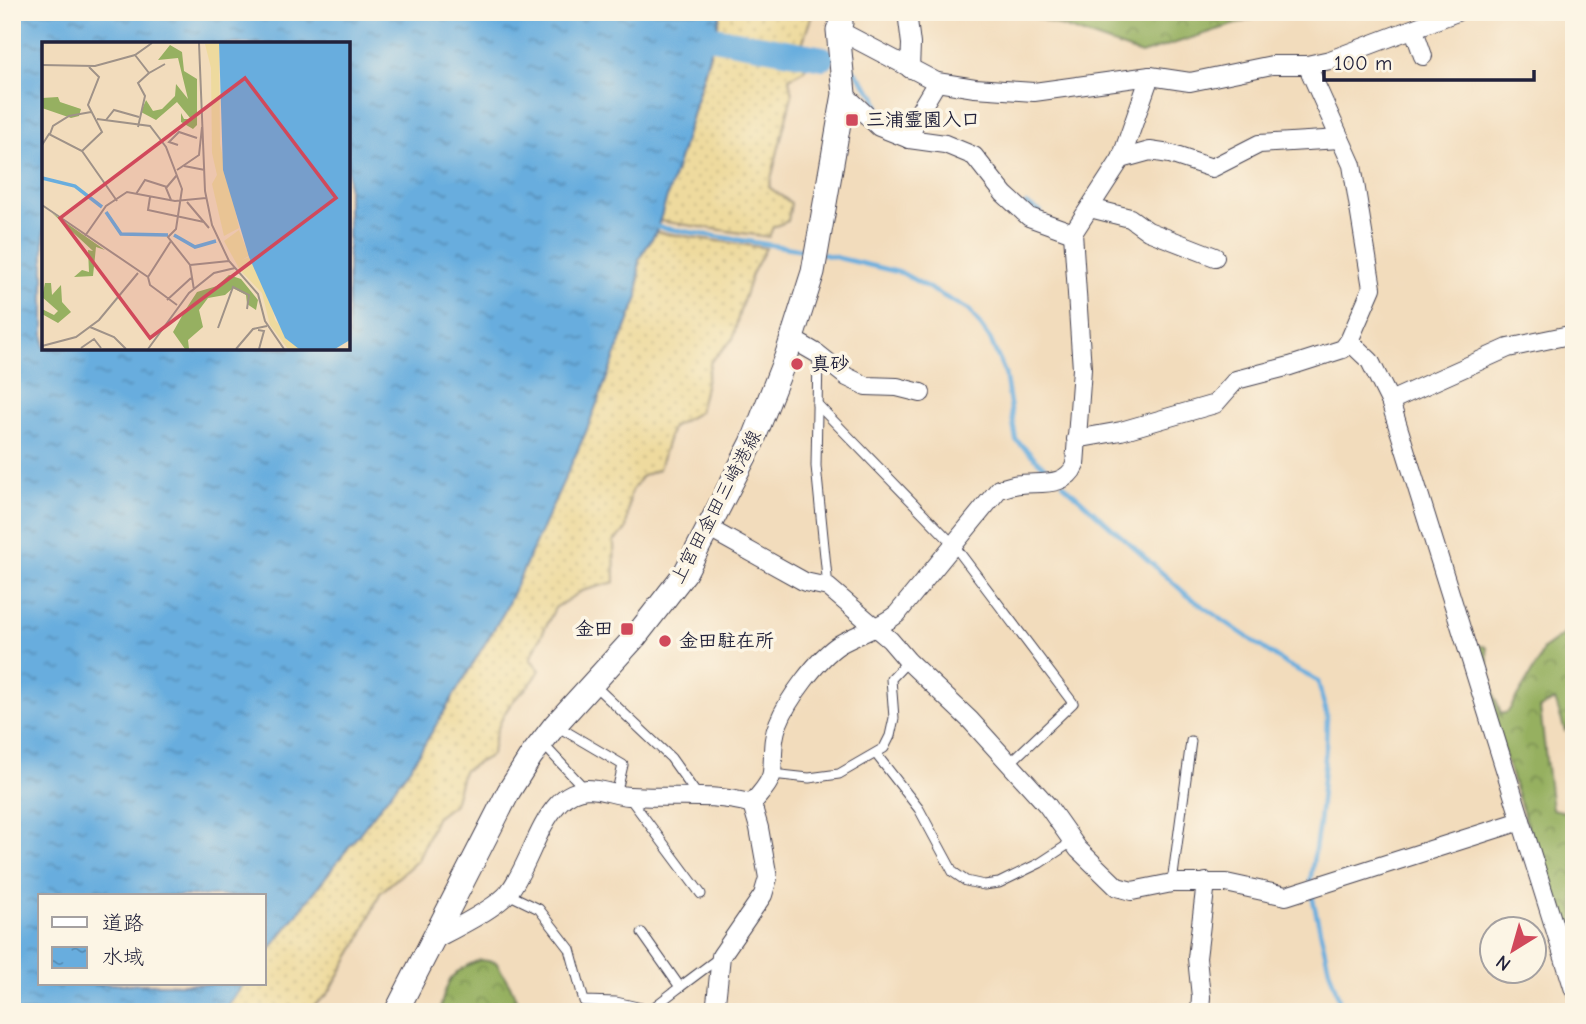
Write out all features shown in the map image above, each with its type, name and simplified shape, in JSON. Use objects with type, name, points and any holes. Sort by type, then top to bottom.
[{"type":"main road","name":"上宮田金田三崎港線","points":[[396,1012],[509,791],[548,733],[661,606],[685,573],[752,443],[792,339],[816,253],[844,94],[839,21]]},
{"type":"street","points":[[908,12],[910,69]]},
{"type":"street","points":[[839,21],[910,69],[937,82],[1034,93],[1150,76],[1190,82],[1272,65],[1307,65],[1331,60],[1457,12]]},
{"type":"street","points":[[1414,30],[1423,56]]},
{"type":"street","points":[[1076,439],[1121,431],[1214,404],[1236,380],[1343,349],[1349,341],[1372,288],[1352,164],[1307,65]]},
{"type":"street","points":[[752,804],[768,784],[772,774],[772,745],[778,723],[804,681],[825,655],[873,627],[887,623],[897,614],[999,489],[1018,484],[1054,483],[1072,474],[1083,369],[1073,233],[1121,159],[1150,76]]},
{"type":"street","points":[[909,139],[919,112],[937,82]]},
{"type":"street","points":[[844,94],[879,127],[909,139],[946,144],[974,156],[1004,194],[1029,217],[1073,233]]},
{"type":"street","points":[[1121,159],[1150,151],[1170,154],[1212,168],[1259,144],[1340,139]]},
{"type":"street","points":[[1090,208],[1130,218],[1148,231],[1215,257]]},
{"type":"street","points":[[1390,401],[1508,348],[1574,334]]},
{"type":"street","points":[[792,339],[818,354],[847,377],[866,386],[897,387],[921,393]]},
{"type":"street","points":[[1349,341],[1370,361],[1390,401],[1574,990]]},
{"type":"street","points":[[708,528],[805,582],[828,587],[890,639],[908,661],[970,720],[1047,805],[1072,842],[1117,887],[1132,891],[1172,883],[1226,883],[1286,896],[1521,821]]},
{"type":"street","points":[[433,940],[508,894],[550,815],[571,793],[586,789],[622,796],[728,797],[752,804]]},
{"type":"street","points":[[715,1012],[722,956],[766,886],[767,869],[752,804]]},
{"type":"street","points":[[1200,1012],[1197,958],[1206,882]]},
{"type":"lane","points":[[818,354],[816,466],[828,587]]},
{"type":"lane","points":[[817,404],[953,544],[1073,703],[1009,764]]},
{"type":"lane","points":[[772,774],[809,778],[839,775],[884,748],[894,718],[891,678],[908,661]]},
{"type":"lane","points":[[593,683],[671,758],[698,796]]},
{"type":"lane","points":[[548,733],[586,789]]},
{"type":"lane","points":[[548,733],[623,765],[622,796],[701,894]]},
{"type":"lane","points":[[1172,883],[1191,741]]},
{"type":"lane","points":[[876,754],[919,809],[953,872],[966,881],[984,885],[999,883],[1040,863],[1072,842]]},
{"type":"lane","points":[[508,894],[539,909],[570,949],[584,1000],[616,1002],[650,1010],[722,956]]},
{"type":"lane","points":[[642,933],[680,987]]},
{"type":"green space","points":[[1020,12],[1274,12],[1141,54]]},
{"type":"green space","points":[[1574,627],[1574,717],[1565,731],[1555,700],[1540,708],[1552,809],[1572,813],[1574,971],[1475,662],[1476,645],[1487,647],[1495,698],[1501,714],[1508,712],[1543,649]]},
{"type":"green space","points":[[480,960],[496,962],[512,989],[521,1012],[439,1012],[451,979],[461,969]]},
{"type":"sand","points":[[721,12],[813,12],[800,50],[716,34]]},
{"type":"sand","points":[[714,41],[809,58],[804,70],[789,78],[792,95],[769,187],[791,203],[788,221],[773,227],[769,237],[659,221]]},
{"type":"sand","points":[[656,232],[766,248],[752,274],[733,339],[711,361],[699,412],[672,427],[659,469],[641,477],[630,494],[626,530],[614,541],[615,582],[582,591],[555,608],[530,659],[540,670],[502,718],[492,755],[463,771],[454,804],[436,818],[418,860],[380,893],[361,937],[328,994],[306,1012],[222,1012],[242,986],[266,986],[266,954],[412,765],[504,612],[638,297],[639,259]]},
{"type":"water","points":[[12,12],[721,12],[656,232],[639,259],[638,297],[586,432],[504,612],[412,765],[266,954],[266,894],[38,894],[38,986],[242,986],[222,1012],[12,1012]]},
{"type":"waterway","points":[[714,38],[823,58]]},
{"type":"waterway","points":[[852,68],[875,96],[881,114],[904,128]]},
{"type":"waterway","points":[[1026,204],[1041,212]]},
{"type":"waterway","points":[[657,227],[810,251]]},
{"type":"waterway","points":[[822,254],[902,273],[970,311],[990,339],[1005,373],[1016,440],[1054,476]]},
{"type":"waterway","points":[[1063,484],[1188,596],[1286,664],[1318,681],[1327,717],[1326,745],[1310,882]]},
{"type":"waterway","points":[[1311,891],[1329,969],[1343,1012]]},
{"type":"place","name":"三浦霊園入口","points":[[852,120]]},
{"type":"place","name":"真砂","points":[[797,364]]},
{"type":"place","name":"金田","points":[[627,629]]},
{"type":"place","name":"金田駐在所","points":[[665,641]]}]
